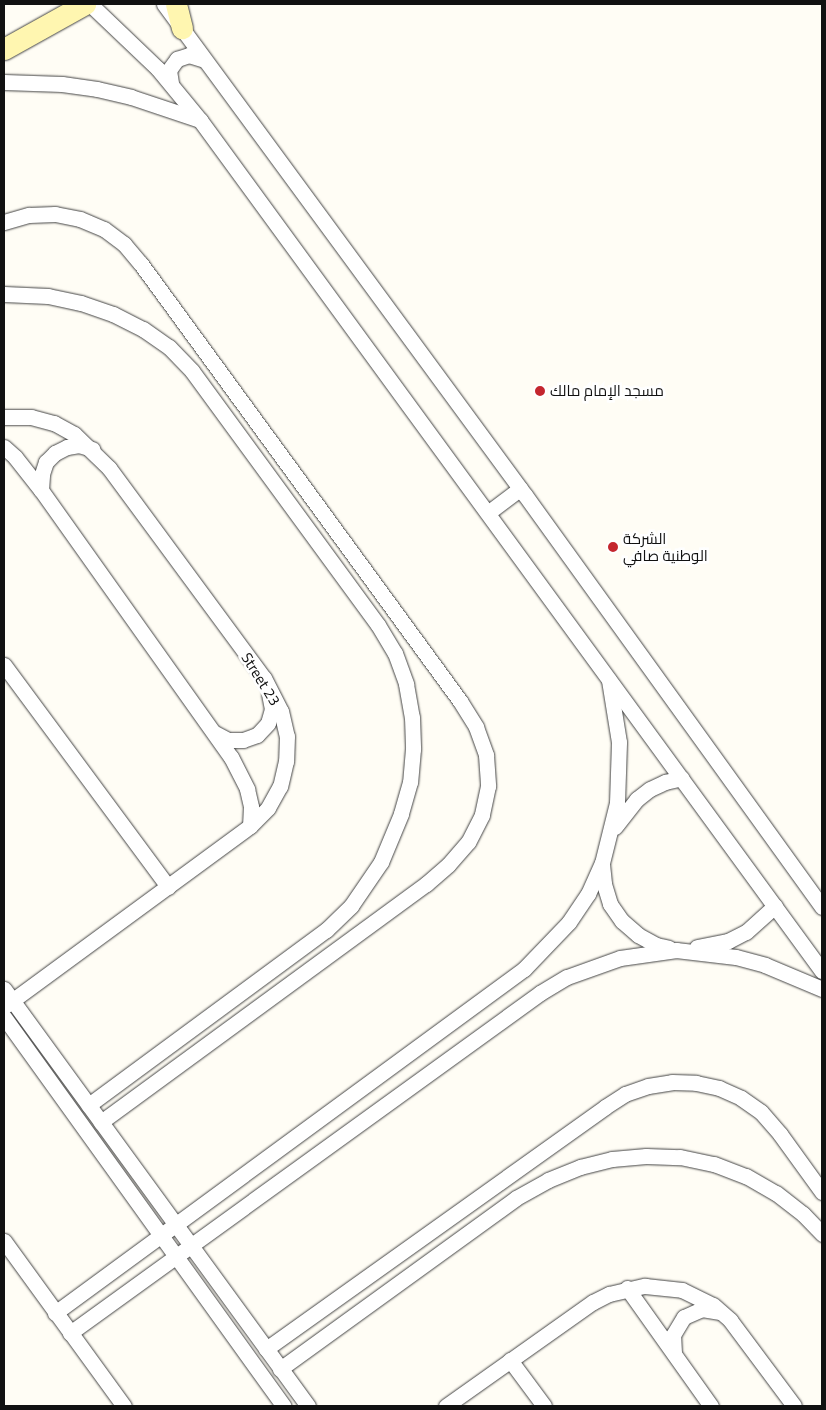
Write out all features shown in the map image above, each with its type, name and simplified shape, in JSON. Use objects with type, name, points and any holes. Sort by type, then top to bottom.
[{"type":"street","points":[[81,4],[90,4],[137,47],[171,83],[200,120],[489,512],[822,970]]},
{"type":"street","points":[[4,49],[85,4]]},
{"type":"street","points":[[164,4],[520,489],[822,907]]},
{"type":"street","points":[[176,4],[182,28]]},
{"type":"street","points":[[171,83],[170,70],[176,59],[189,55],[204,60]]},
{"type":"street","points":[[4,82],[62,84],[97,89],[140,99],[200,120]]},
{"type":"street","points":[[4,222],[29,215],[55,214],[80,219],[96,226],[124,244],[141,264],[303,486],[476,727],[486,756],[488,786],[482,815],[468,842],[448,865],[426,884],[101,1122]]},
{"type":"street","points":[[4,294],[48,296],[81,303],[113,314],[143,329],[169,348],[192,371],[378,625],[395,653],[406,684],[412,716],[413,749],[410,782],[402,814],[380,862],[350,906],[326,930],[89,1105]]},
{"type":"street","name":"Street 23","points":[[4,417],[31,417],[54,423],[74,434],[92,449],[109,468],[264,678],[281,711],[287,736],[286,761],[280,786],[268,808],[250,826],[168,887],[7,999]]},
{"type":"street","points":[[41,490],[42,474],[46,462],[55,453],[73,446],[92,449]]},
{"type":"street","points":[[4,447],[15,457],[41,490],[215,733],[242,774],[251,808],[250,826]]},
{"type":"street","points":[[287,499],[303,486]]},
{"type":"street","points":[[489,512],[520,489]]},
{"type":"street","points":[[4,665],[168,887]]},
{"type":"street","points":[[55,1312],[524,969],[569,922],[588,894],[602,863],[611,834],[617,803],[620,765],[619,742],[608,676]]},
{"type":"street","points":[[215,733],[228,740],[243,740],[257,735],[268,723],[272,709],[264,678]]},
{"type":"street","points":[[611,834],[637,799],[665,782],[682,778]]},
{"type":"street","points":[[602,863],[604,884],[610,904],[622,921],[656,945],[676,950],[736,957],[765,965],[822,989]]},
{"type":"street","points":[[70,1333],[540,993],[567,977],[593,966],[620,958],[728,941],[762,920],[775,906]]},
{"type":"street","points":[[7,999],[89,1105],[308,1406]]},
{"type":"street","points":[[4,1018],[284,1406]]},
{"type":"street","points":[[266,1349],[605,1107],[625,1094],[648,1086],[672,1082],[696,1082],[719,1088],[741,1098],[761,1112],[780,1134],[822,1192]]},
{"type":"street","points":[[280,1369],[516,1198],[548,1180],[580,1167],[612,1159],[654,1156],[680,1157],[714,1164],[746,1176],[776,1193],[803,1214],[822,1234]]},
{"type":"street","points":[[4,1241],[124,1406]]},
{"type":"street","points":[[446,1406],[577,1312],[609,1294],[627,1288],[645,1286],[682,1290],[713,1305],[730,1320],[794,1406]]},
{"type":"street","points":[[627,1288],[712,1406]]},
{"type":"street","points":[[675,1355],[673,1335],[684,1317],[702,1309],[722,1314],[730,1320]]},
{"type":"street","points":[[510,1360],[544,1406]]},
{"type":"place","name":"مسجد الإمام مالك","points":[[540,391]]},
{"type":"place","name":"الشركة الوطنية صافي","points":[[613,547]]}]
